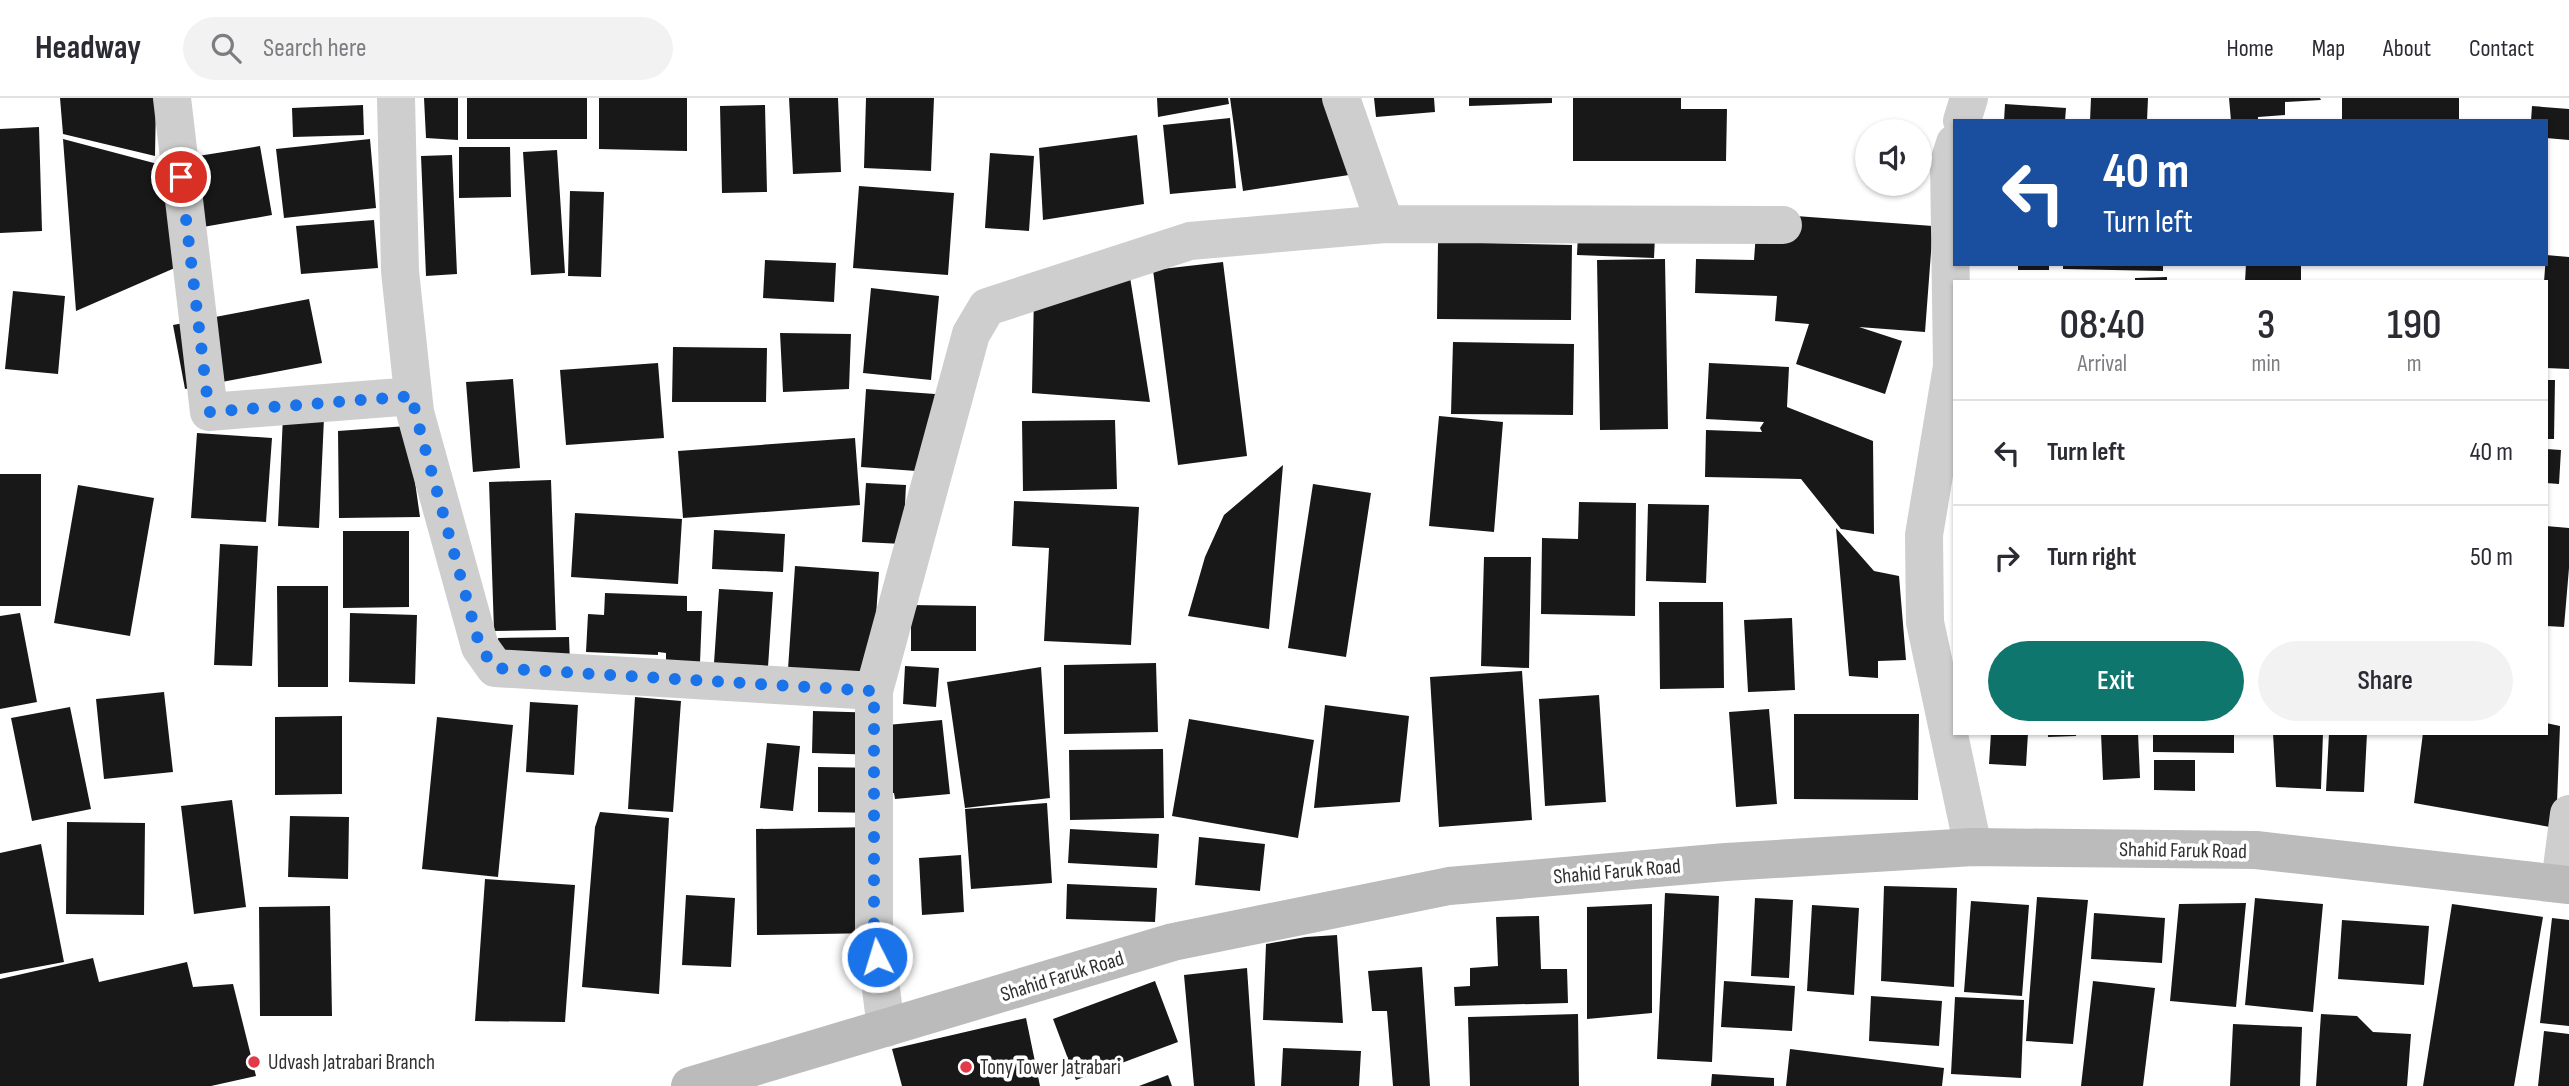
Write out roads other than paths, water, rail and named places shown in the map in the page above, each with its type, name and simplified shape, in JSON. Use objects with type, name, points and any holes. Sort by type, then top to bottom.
[{"type":"main road","name":"Shahid Faruk Road","points":[[694,1086],[1173,942],[1449,886],[1726,862],[1973,847],[2256,850],[2564,884]]},
{"type":"street","points":[[172,98],[209,412],[413,396]]},
{"type":"street","points":[[396,98],[400,271],[415,412],[480,647],[495,668],[874,691]]},
{"type":"street","points":[[1341,98],[1385,224]]},
{"type":"street","points":[[1963,119],[1969,98]]},
{"type":"street","points":[[1953,149],[1949,162],[1952,366],[1924,535],[1925,622],[1973,847]]},
{"type":"street","points":[[886,1028],[874,934],[874,691],[971,334],[988,307],[1190,241],[1385,224],[1783,225]]},
{"type":"street","points":[[2564,884],[2569,814]]},
{"type":"place","name":"Udvash Jatrabari Branch","points":[[254,1062]]},
{"type":"place","name":"Tony Tower Jatrabari","points":[[966,1067]]}]
